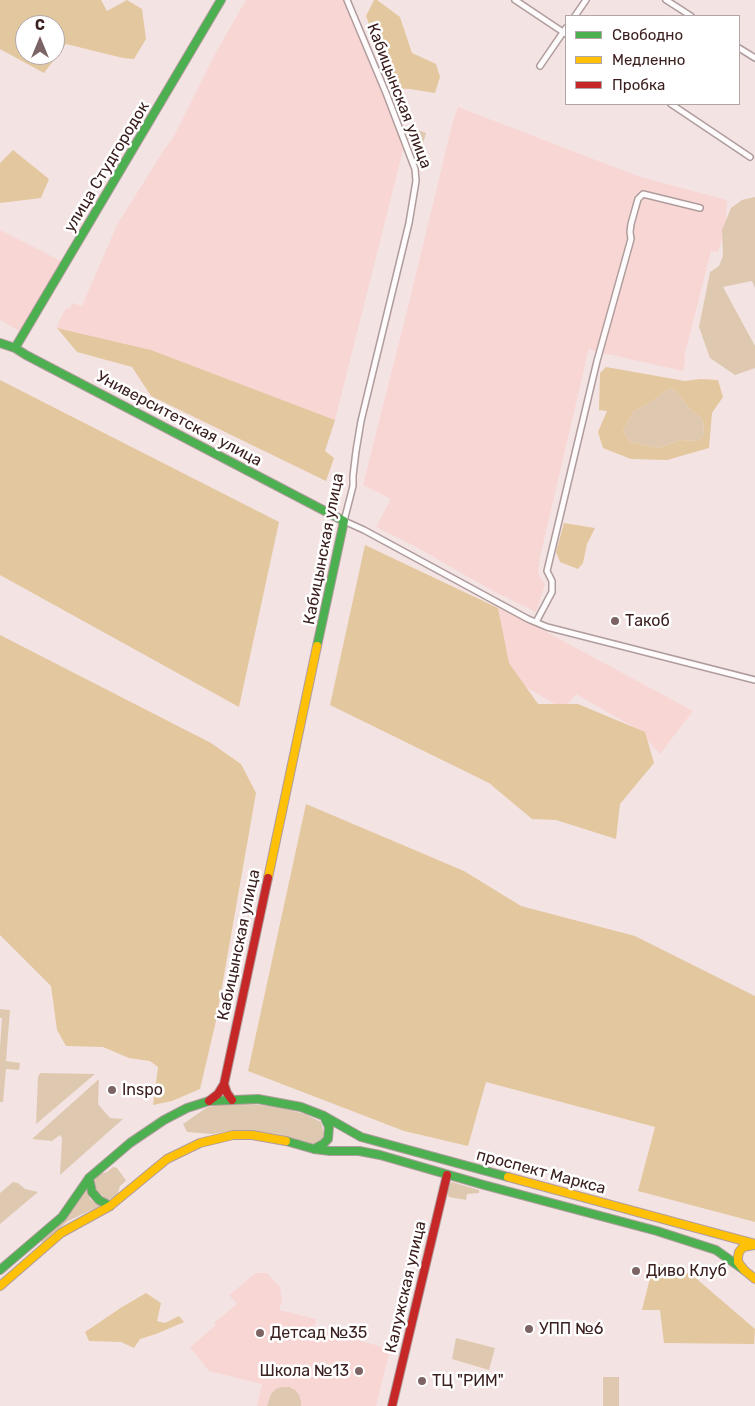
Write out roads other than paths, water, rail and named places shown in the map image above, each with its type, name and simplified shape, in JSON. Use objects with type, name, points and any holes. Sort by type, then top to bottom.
[{"type":"main road","name":"улица Студгородок","points":[[15,348],[221,0]]},
{"type":"main road","name":"Университетская улица","points":[[0,343],[15,348],[344,521]]},
{"type":"main road","name":"Кабицынская улица","points":[[224,1084],[344,521]]},
{"type":"main road","points":[[224,1084],[232,1100]]},
{"type":"main road","points":[[209,1101],[218,1094],[224,1084]]},
{"type":"main road","name":"проспект Маркса","points":[[0,1270],[62,1217],[89,1178],[130,1143],[164,1120],[187,1108],[209,1101],[232,1100],[258,1100],[301,1107],[324,1116],[361,1137],[755,1244]]},
{"type":"main road","points":[[314,1149],[328,1139],[328,1127],[324,1116]]},
{"type":"main road","name":"проспект Маркса","points":[[0,1286],[70,1227],[110,1206],[167,1159],[200,1143],[233,1135],[252,1135],[286,1141],[314,1149],[358,1151],[380,1155],[447,1175],[657,1231],[716,1250],[755,1279]]},
{"type":"main road","name":"Калужская улица","points":[[392,1406],[451,1162]]},
{"type":"main road","points":[[89,1178],[92,1192],[99,1200],[110,1206]]},
{"type":"main road","points":[[744,1270],[738,1262],[739,1252],[743,1247],[755,1244]]},
{"type":"street","name":"Кабицынская улица","points":[[344,521],[353,486],[356,451],[362,421],[409,223],[416,181],[415,169],[347,0]]},
{"type":"street","points":[[516,0],[565,31],[540,66]]},
{"type":"street","points":[[576,15],[586,0]]},
{"type":"street","points":[[666,0],[689,15]]},
{"type":"street","points":[[740,49],[755,58]]},
{"type":"street","points":[[672,105],[750,157]]},
{"type":"street","points":[[536,622],[552,592],[552,581],[547,570],[597,361],[631,239],[631,224],[638,199],[643,194],[700,208]]},
{"type":"street","points":[[344,521],[547,627],[755,680]]},
{"type":"place","name":"Такоб","points":[[615,621]]},
{"type":"place","name":"Inspo","points":[[112,1090]]},
{"type":"place","name":"Диво Клуб","points":[[636,1271]]},
{"type":"place","name":"УПП №6","points":[[529,1329]]},
{"type":"place","name":"Детсад №35","points":[[260,1333]]},
{"type":"place","name":"Школа №13","points":[[359,1371]]},
{"type":"place","name":"ТЦ \"РИМ\"","points":[[422,1381]]}]
